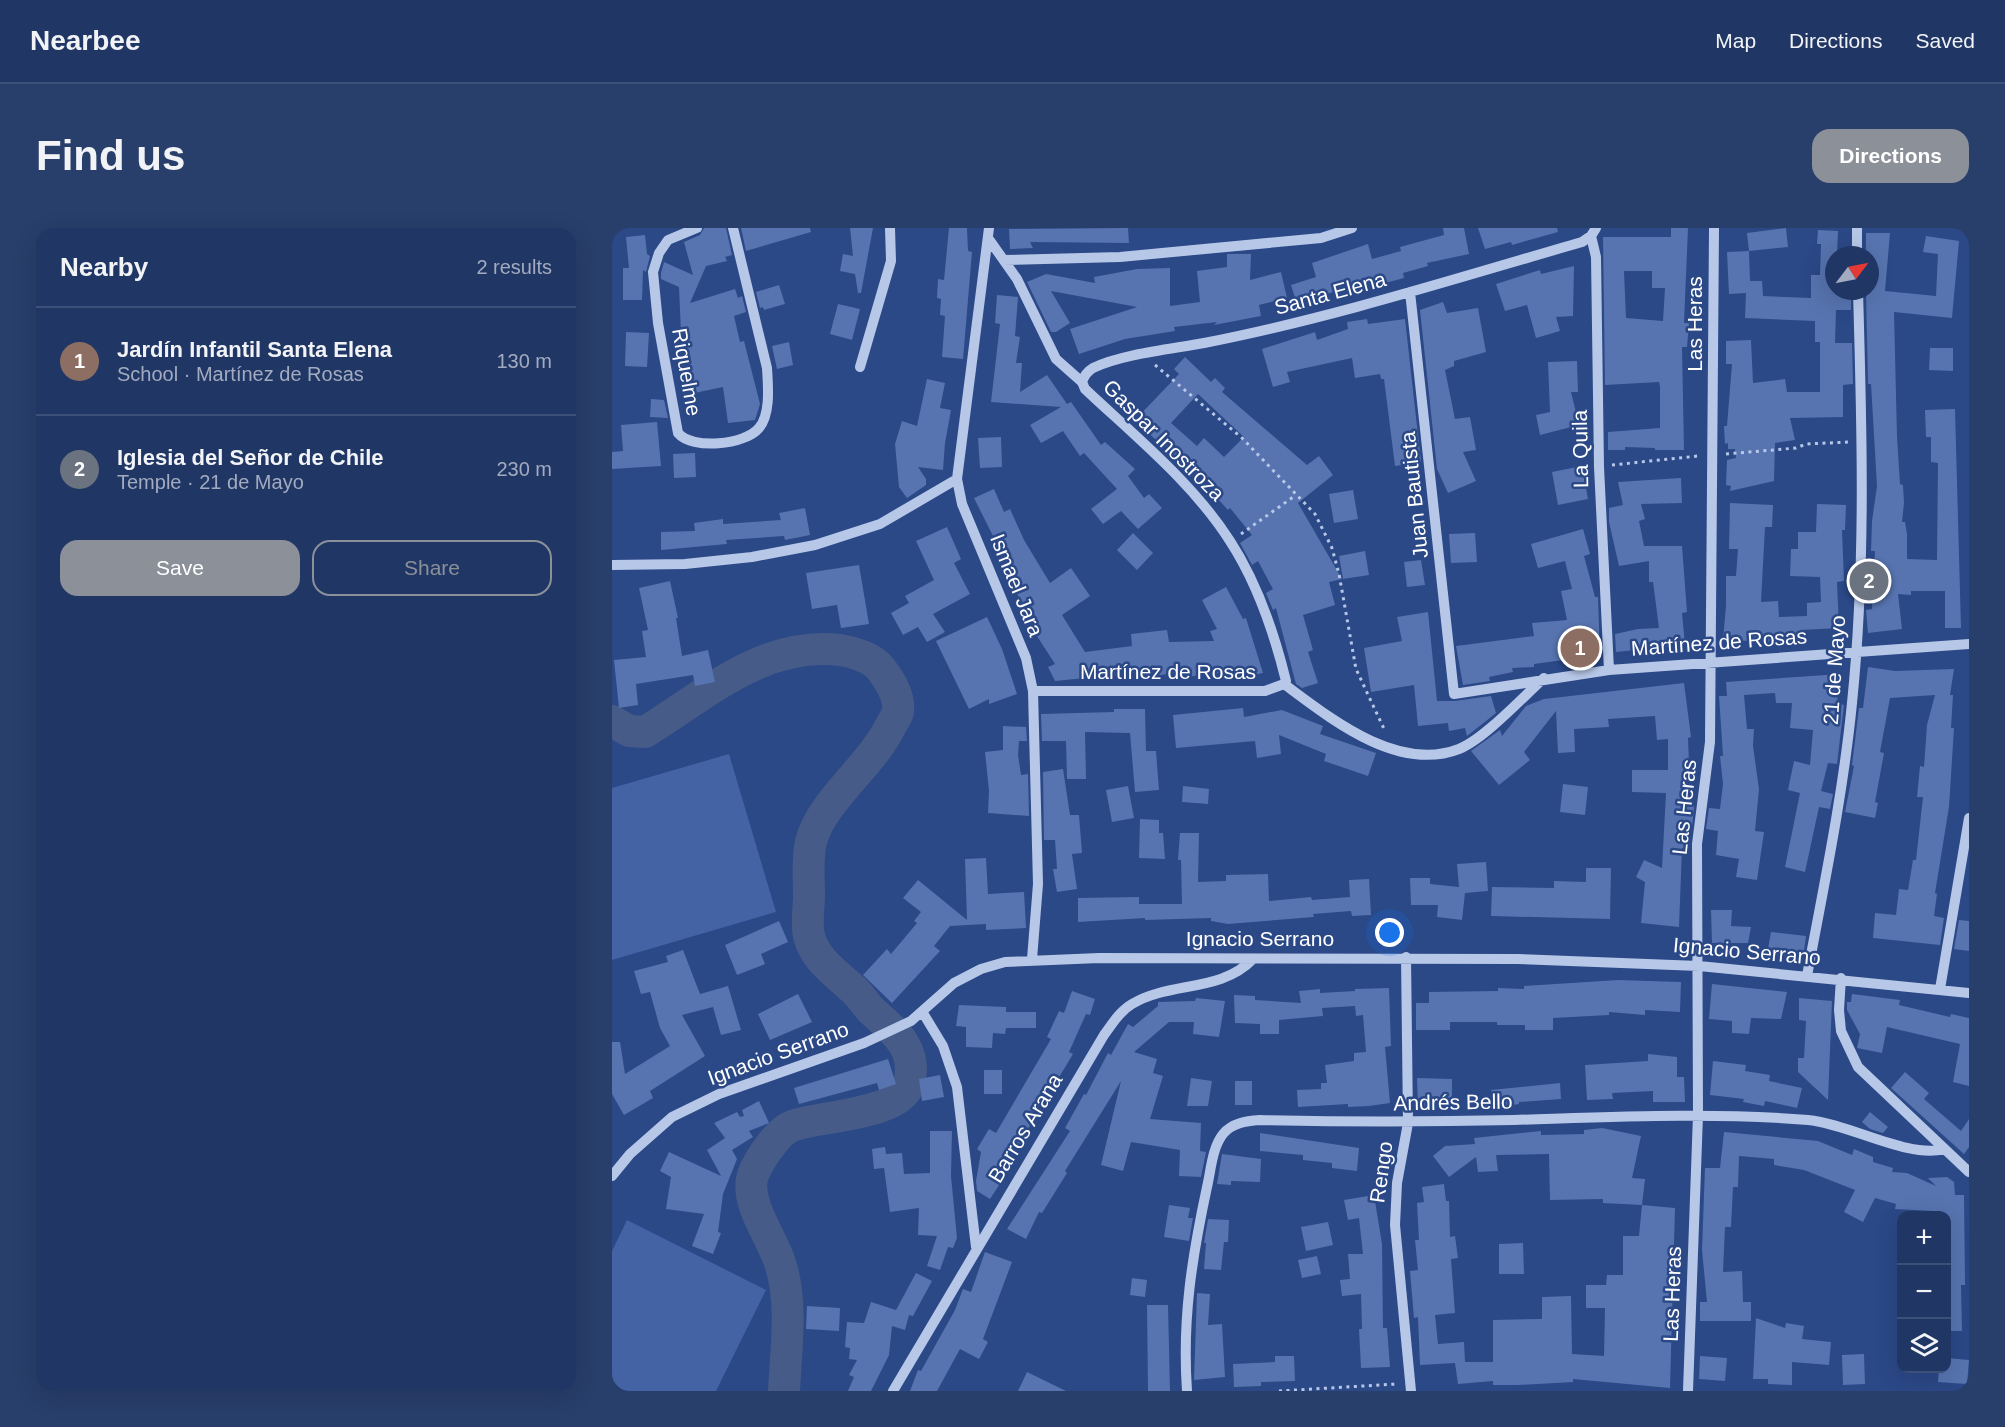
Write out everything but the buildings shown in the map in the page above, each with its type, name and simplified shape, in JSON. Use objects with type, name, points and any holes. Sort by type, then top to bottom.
[{"type":"street","name":"Riquelme","points":[[697,228],[669,240],[659,253],[653,272],[658,323],[678,433],[684,440],[702,444],[744,439],[753,433],[760,428],[767,400],[767,368],[733,228]]},
{"type":"street","points":[[860,367],[891,261],[890,228]]},
{"type":"street","points":[[1004,260],[1120,257],[1321,238],[1352,228]]},
{"type":"street","name":"Las Heras","points":[[1688,1391],[1698,1115],[1697,844],[1709,760],[1712,661],[1714,228]]},
{"type":"street","points":[[1857,228],[1857,246]]},
{"type":"street","name":"Santa Elena","points":[[1082,382],[1084,375],[1093,368],[1143,354],[1252,333],[1410,292],[1582,242],[1593,232]]},
{"type":"street","name":"La Quila","points":[[1593,232],[1596,257],[1599,466],[1609,670]]},
{"type":"street","name":"Gaspar Inostroza","points":[[988,233],[1017,279],[1056,359],[1082,382],[1085,389],[1202,503],[1230,541],[1252,581],[1268,618],[1286,681],[1284,684]]},
{"type":"street","name":"Ismael Jara","points":[[988,233],[957,479],[962,504],[1026,658],[1033,691],[1038,884],[1032,959]]},
{"type":"street","name":"Juan Bautista","points":[[1410,292],[1454,694]]},
{"type":"street","name":"21 de Mayo","points":[[1807,976],[1844,771],[1856,651],[1863,491],[1858,300]]},
{"type":"street","points":[[612,565],[685,564],[752,557],[815,545],[880,524],[957,479]]},
{"type":"street","name":"Martínez de Rosas","points":[[1454,694],[1545,678],[1609,670],[1969,644]]},
{"type":"street","name":"Martínez de Rosas","points":[[1033,691],[1265,691],[1284,684],[1350,733],[1395,748],[1435,754],[1459,748],[1475,739],[1545,678]]},
{"type":"street","points":[[1940,988],[1969,818]]},
{"type":"street","name":"Ignacio Serrano","points":[[612,1176],[637,1147],[672,1117],[719,1094],[864,1043],[923,1013],[954,983],[981,969],[1005,962],[1032,959],[1406,957],[1699,966],[1841,978],[1969,993]]},
{"type":"street","name":"Rengo","points":[[1406,957],[1408,1123],[1397,1184],[1395,1225],[1410,1387]]},
{"type":"street","name":"Barros Arana","points":[[892,1391],[976,1247],[1118,1015],[1148,996],[1228,977],[1252,959]]},
{"type":"street","points":[[1841,978],[1839,1021],[1851,1056],[1865,1075],[1969,1172]]},
{"type":"street","points":[[923,1013],[943,1046],[957,1087],[976,1247]]},
{"type":"street","name":"Andrés Bello","points":[[1187,1391],[1185,1336],[1187,1291],[1215,1149],[1223,1134],[1240,1123],[1260,1120],[1408,1123],[1698,1115],[1815,1121],[1853,1130],[1919,1151],[1944,1149]]},
{"type":"path","points":[[1143,354],[1242,438],[1315,514],[1332,548],[1356,669],[1395,748]]},
{"type":"path","points":[[1599,466],[1796,448],[1806,444],[1862,442]]},
{"type":"path","points":[[1230,541],[1296,495]]},
{"type":"path","points":[[1279,1391],[1410,1387]]},
{"type":"shaded area","points":[[729,754],[776,912],[612,960],[612,788]]},
{"type":"shaded area","points":[[627,1220],[766,1290],[716,1391],[612,1391],[612,1251]]},
{"type":"waterway","points":[[612,721],[629,731],[645,732],[737,673],[761,662],[812,649],[845,651],[873,662],[888,679],[897,700],[897,714],[882,742],[824,813],[816,827],[809,855],[808,926],[812,945],[821,959],[856,991],[902,1042],[907,1051],[911,1072],[909,1084],[903,1094],[891,1102],[857,1113],[804,1123],[787,1129],[769,1147],[753,1175],[751,1185],[755,1208],[776,1253],[784,1278],[788,1310],[784,1391]]},
{"type":"place","name":"Iglesia del Señor de Chile","points":[[1869,581]]},
{"type":"place","name":"Jardín Infantil Santa Elena","points":[[1580,648]]}]
